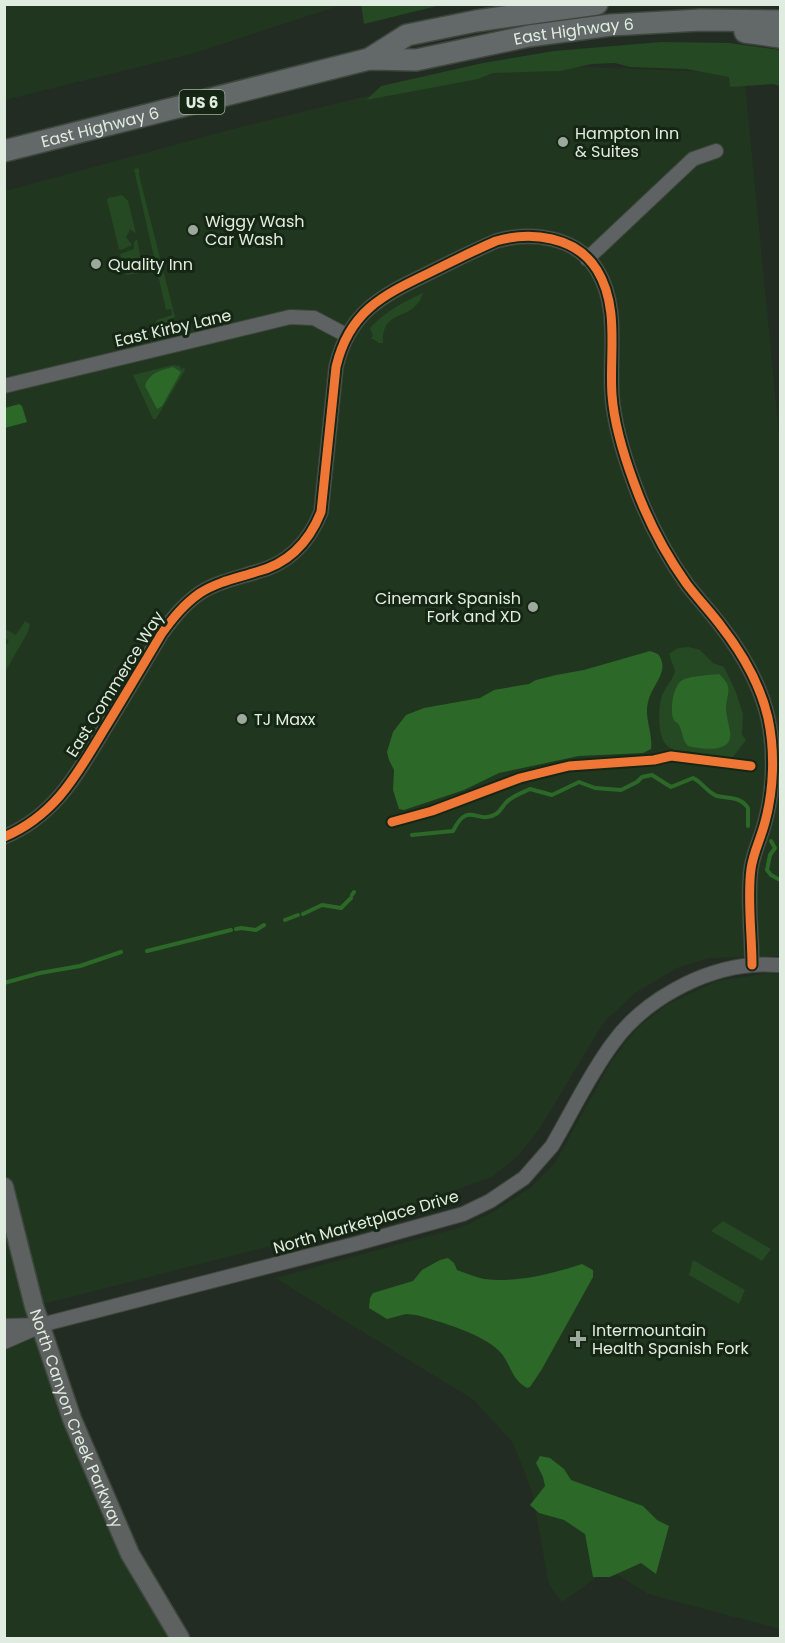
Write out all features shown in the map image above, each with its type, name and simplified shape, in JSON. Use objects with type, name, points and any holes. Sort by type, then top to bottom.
[{"type":"highway","name":"US 6","points":[[508,16],[527,4]]},
{"type":"highway","name":"East Highway 6","points":[[369,59],[407,35],[508,16],[597,4]]},
{"type":"highway","name":"East Highway 6","points":[[4,151],[369,59],[416,60],[529,36],[611,25],[670,21],[780,21]]},
{"type":"highway","points":[[670,21],[700,30],[747,32],[780,37]]},
{"type":"main road","name":"North Canyon Creek Parkway","points":[[4,1187],[41,1325],[72,1419],[130,1554],[180,1638]]},
{"type":"street","points":[[716,151],[693,159],[587,259],[597,269],[608,295],[612,396],[628,465],[645,513],[666,554],[687,585],[745,658],[768,718],[772,752],[771,783],[765,822],[751,869],[752,965]]},
{"type":"street","name":"East Commerce Way","points":[[4,837],[28,826],[41,816],[69,786],[162,633],[179,610],[201,592],[215,585],[270,568],[299,548],[311,534],[321,512],[336,367],[340,349],[346,335],[362,313],[395,289],[496,241],[512,236],[533,235],[554,239],[587,259]]},
{"type":"street","name":"East Kirby Lane","points":[[4,386],[290,317],[314,318],[346,335]]},
{"type":"street","name":"North Marketplace Drive","points":[[4,1342],[41,1325],[436,1222],[463,1214],[490,1201],[524,1178],[541,1161],[603,1056],[635,1017],[655,1001],[698,979],[752,965],[780,965]]},
{"type":"street","name":"North Marketplace Drive","points":[[4,1326],[41,1325]]},
{"type":"shaded area","points":[[361,4],[441,4],[441,5],[364,24]]},
{"type":"shaded area","points":[[4,5],[342,5],[191,54],[5,100]]},
{"type":"shaded area","points":[[661,42],[729,43],[780,50],[780,86],[773,84],[730,87],[729,77],[686,69],[630,67],[615,63],[592,64],[560,71],[493,73],[478,79],[366,100],[381,86],[483,63],[554,51]]},
{"type":"shaded area","points":[[498,64],[744,73],[780,445],[780,956],[709,958],[677,968],[635,993],[604,1022],[540,1128],[519,1155],[492,1177],[361,1223],[35,1306],[114,1518],[180,1638],[5,1638],[5,191],[233,129]]},
{"type":"shaded area","points":[[139,168],[175,317],[171,319],[171,322],[155,324],[157,320],[172,315],[171,309],[166,310],[134,169]]},
{"type":"shaded area","points":[[122,195],[128,201],[136,233],[129,229],[126,237],[132,245],[121,250],[107,200]]},
{"type":"shaded area","points":[[137,239],[142,266],[140,273],[126,275],[120,254],[134,249],[134,242]]},
{"type":"shaded area","points":[[423,293],[412,309],[387,324],[383,343],[371,338],[373,336],[370,328],[382,317]]},
{"type":"shaded area","points":[[173,365],[185,370],[156,419],[153,419],[133,375]]},
{"type":"shaded area","points":[[173,367],[181,372],[162,406],[157,409],[145,386],[152,375]]},
{"type":"shaded area","points":[[19,404],[22,406],[27,422],[5,428],[5,408]]},
{"type":"shaded area","points":[[25,621],[30,624],[28,632],[5,672],[5,647],[9,641],[5,638],[5,629],[16,635]]},
{"type":"shaded area","points":[[689,647],[700,650],[713,663],[724,667],[735,690],[743,714],[742,734],[746,740],[732,758],[694,755],[687,751],[684,754],[673,750],[662,738],[659,719],[660,706],[663,693],[675,671],[669,654],[678,648]]},
{"type":"shaded area","points":[[650,651],[658,654],[662,666],[662,672],[650,695],[647,708],[651,749],[643,753],[579,756],[499,773],[464,790],[404,810],[399,809],[393,790],[394,770],[387,752],[393,732],[406,715],[424,708],[480,698],[494,690],[529,684],[536,680],[584,670]]},
{"type":"shaded area","points":[[719,674],[728,686],[726,714],[730,739],[722,747],[688,746],[672,714],[676,688],[684,679]]},
{"type":"shaded area","name":"Intermountain Health Spanish Fork","points":[[769,973],[780,974],[780,1629],[648,1594],[608,1569],[562,1602],[549,1585],[532,1491],[513,1443],[474,1400],[275,1278],[462,1227],[493,1212],[530,1188],[555,1163],[612,1060],[637,1028],[668,1004],[717,981]]},
{"type":"shaded area","points":[[723,1221],[771,1249],[762,1261],[711,1231]]},
{"type":"shaded area","points":[[448,1258],[457,1270],[484,1279],[496,1280],[534,1277],[582,1264],[593,1270],[593,1277],[530,1387],[527,1388],[518,1381],[502,1354],[485,1340],[450,1325],[416,1315],[406,1314],[387,1319],[369,1308],[373,1293],[413,1281],[422,1270]]},
{"type":"shaded area","points":[[693,1260],[745,1290],[739,1304],[689,1275]]},
{"type":"shaded area","points":[[540,1456],[550,1458],[564,1469],[571,1480],[643,1506],[657,1520],[669,1526],[656,1574],[641,1563],[610,1577],[593,1577],[585,1534],[564,1520],[539,1513],[530,1505],[545,1486],[536,1463]]},
{"type":"waterway","points":[[412,835],[453,831],[459,822],[469,815],[489,817],[498,813],[511,798],[530,789],[552,795],[579,782],[595,788],[621,790],[642,777],[652,775],[671,787],[693,778],[714,795],[741,801],[748,808],[748,826]]},
{"type":"waterway","points":[[771,841],[775,848],[770,855],[767,870],[780,880]]},
{"type":"waterway","points":[[303,914],[322,905],[341,908],[351,898]]},
{"type":"waterway","points":[[285,920],[298,915]]},
{"type":"waterway","points":[[236,929],[256,930],[264,925]]},
{"type":"waterway","points":[[147,951],[231,930]]},
{"type":"waterway","points":[[4,983],[40,973],[80,966],[121,952]]},
{"type":"cycle path","points":[[4,837],[38,817],[64,792],[162,633],[184,607],[200,593],[213,586],[278,563],[304,542],[321,512],[336,367],[349,332],[358,319],[382,298],[396,290],[496,241],[524,237],[552,239],[565,243],[588,259],[604,284],[611,315],[611,380],[615,417],[630,473],[650,522],[670,559],[690,589],[736,647],[765,705],[772,744],[772,770],[768,809],[751,869],[752,965]]},
{"type":"cycle path","points":[[392,822],[432,811],[520,778],[569,766],[654,760],[671,756],[751,766]]},
{"type":"place","name":"Hampton Inn & Suites","points":[[563,142]]},
{"type":"place","name":"Wiggy Wash Car Wash","points":[[193,230]]},
{"type":"place","name":"Quality Inn","points":[[96,264]]},
{"type":"place","name":"Cinemark Spanish Fork and XD","points":[[533,607]]},
{"type":"place","name":"TJ Maxx","points":[[242,719]]},
{"type":"place","name":"Intermountain Health Spanish Fork","points":[[578,1339]]}]
